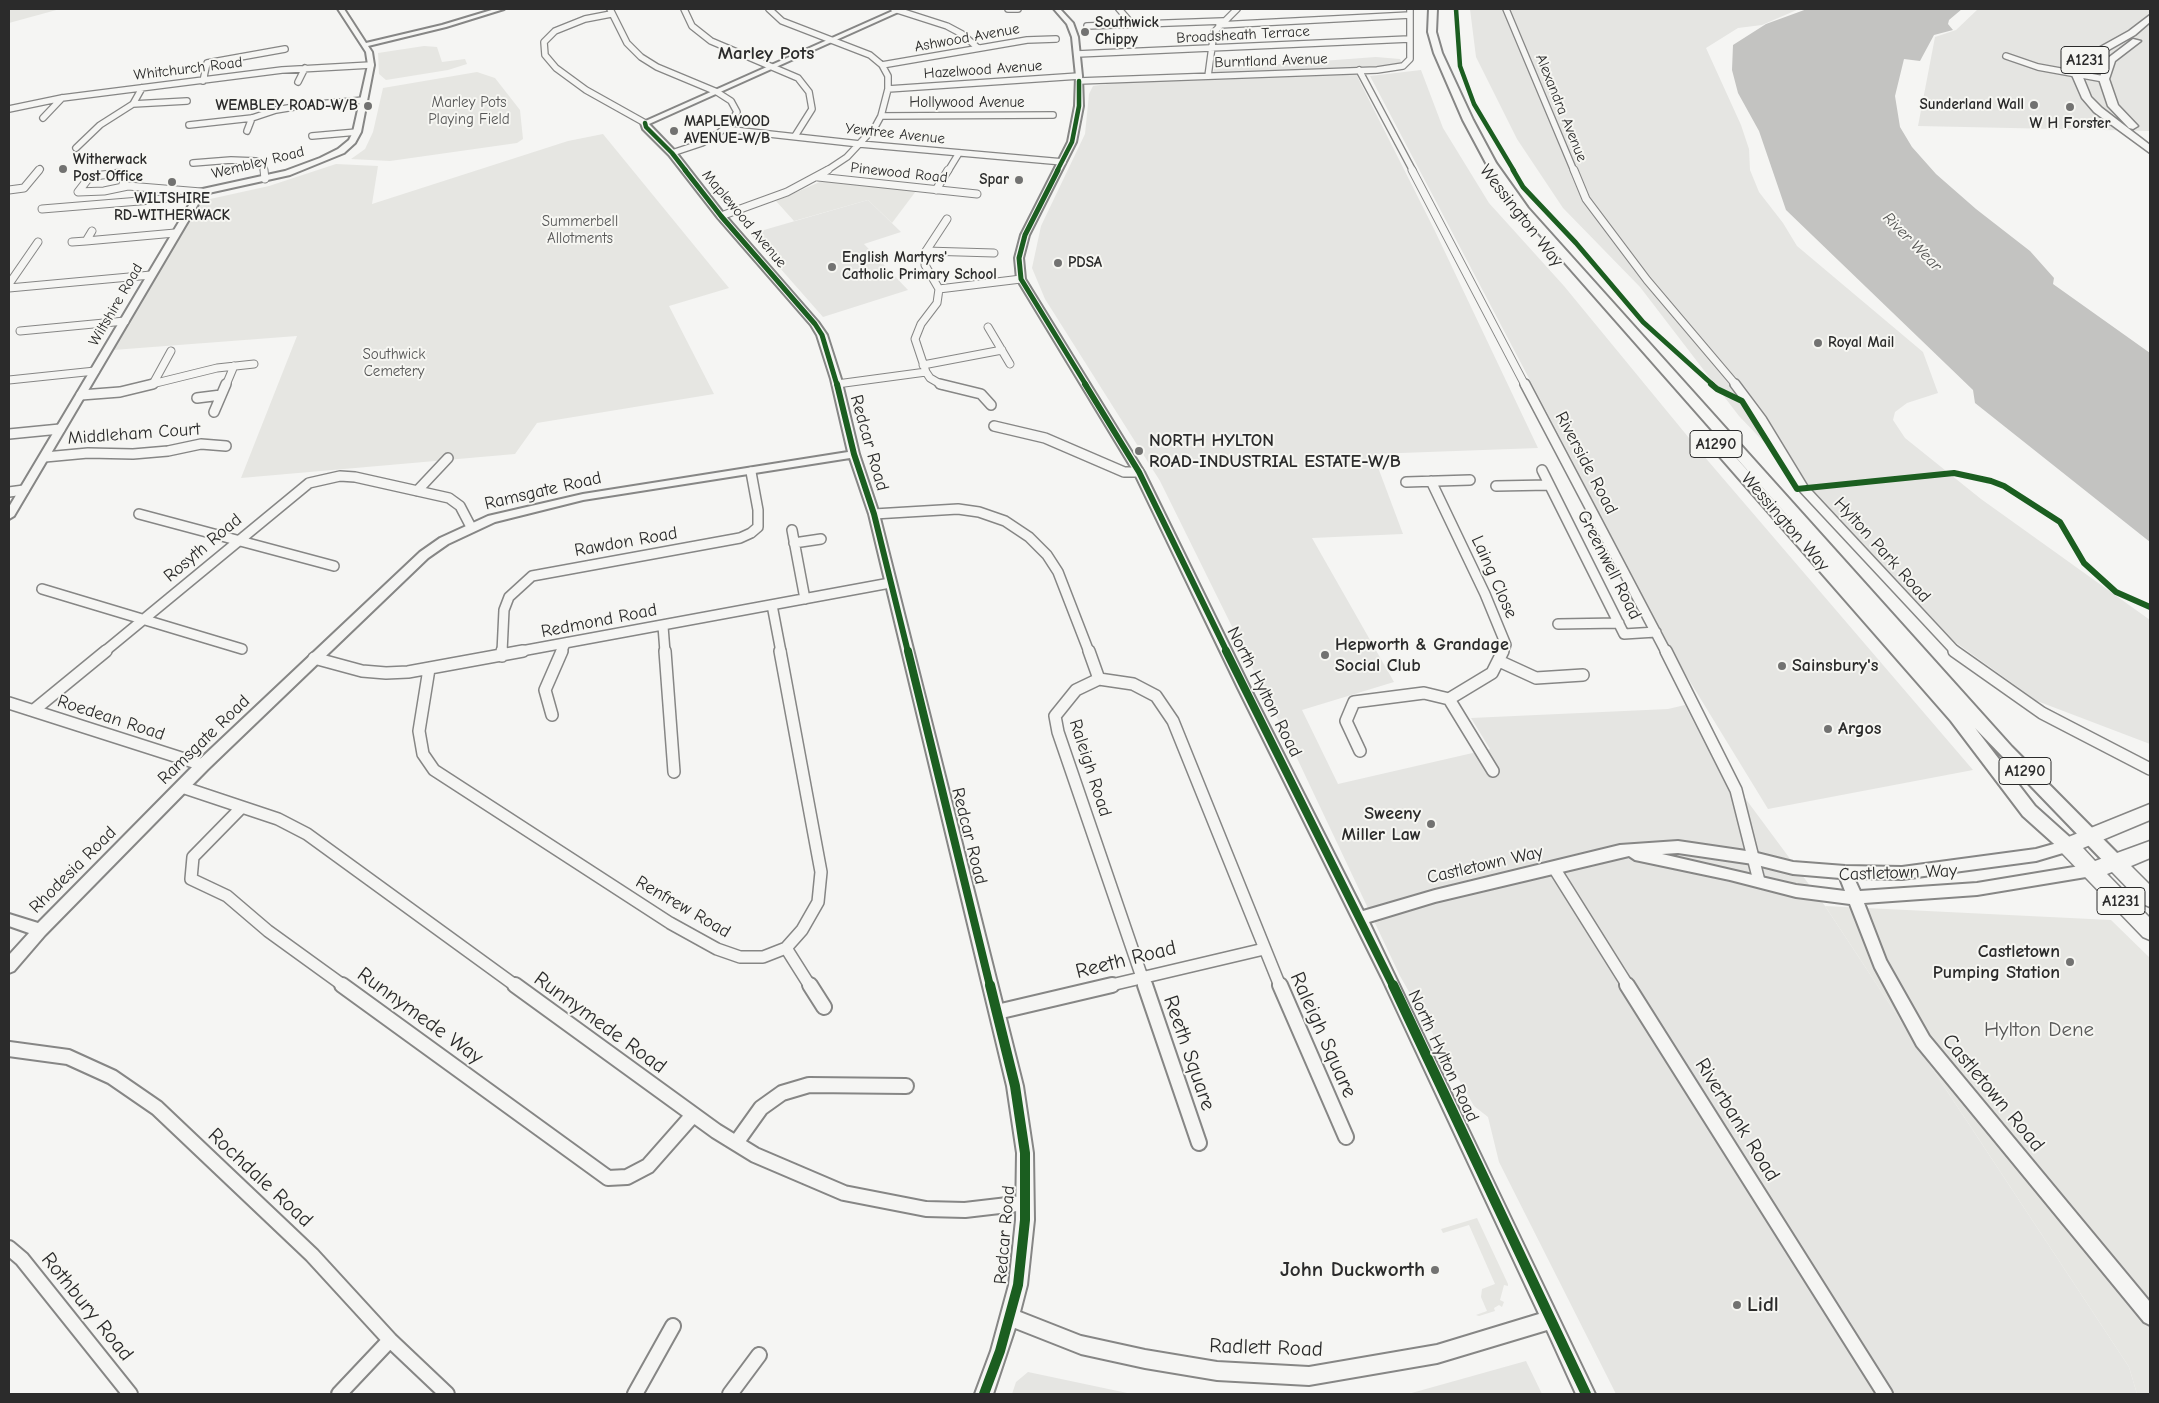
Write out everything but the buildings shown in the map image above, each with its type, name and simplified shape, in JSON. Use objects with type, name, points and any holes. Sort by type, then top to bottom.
[{"type":"highway","name":"A1231","points":[[2150,18],[2132,33],[2087,58],[2077,75],[2087,98],[2112,122],[2150,150]]},
{"type":"highway","name":"A1231","points":[[2150,30],[2111,60],[2104,79],[2113,106],[2150,141]]},
{"type":"highway","points":[[2068,846],[2092,838],[2150,812]]},
{"type":"highway","name":"Wessington Way","points":[[2068,846],[2150,932]]},
{"type":"highway","name":"A1231","points":[[2116,863],[2150,849]]},
{"type":"highway","points":[[2092,870],[2116,863]]},
{"type":"highway","name":"Wessington Way","points":[[2116,863],[2150,898]]},
{"type":"main road","name":"Wessington Way","points":[[1423,9],[1422,31],[1425,42],[1456,119],[1479,163],[1513,211],[1957,717],[2029,811],[2068,846]]},
{"type":"main road","name":"Wessington Way","points":[[1433,9],[1432,32],[1436,48],[1468,120],[1491,163],[1524,210],[2006,752],[2116,863]]},
{"type":"street","points":[[341,9],[371,57],[372,65]]},
{"type":"street","points":[[364,45],[438,28],[501,9]]},
{"type":"street","points":[[684,9],[692,26],[711,41],[798,78],[809,92],[812,109],[794,136]]},
{"type":"street","points":[[721,216],[787,192],[818,176],[847,156],[875,127],[881,116],[888,89],[888,76],[882,65],[870,56],[834,39],[782,21],[770,9]]},
{"type":"street","points":[[672,153],[702,143],[724,129],[737,112],[731,101],[717,92],[657,68],[641,58],[627,43],[611,12],[584,19],[555,31],[544,42],[545,55],[556,68],[586,90],[645,123],[717,92],[773,67],[898,9],[947,26],[962,34],[978,48]]},
{"type":"street","points":[[1008,9],[1018,9]]},
{"type":"street","name":"North Hylton Road","points":[[1057,9],[1070,23],[1077,54],[1079,106],[1072,142],[1025,235],[1019,258],[1021,279],[1033,302],[1100,406],[1138,472],[1360,918],[1586,1394]]},
{"type":"street","points":[[1119,9],[1132,24]]},
{"type":"street","points":[[1208,76],[1214,32],[1237,9]]},
{"type":"street","name":"Alexandra Avenue","points":[[1506,9],[1578,184],[1597,214]]},
{"type":"street","points":[[1087,26],[1221,23],[1410,12]]},
{"type":"street","name":"Burntland Avenue","points":[[1079,78],[1208,76],[1395,68],[1407,64],[1410,59],[1410,12]]},
{"type":"street","name":"Ashwood Avenue","points":[[882,65],[1027,40],[1056,39]]},
{"type":"street","name":"Broadsheath Terrace","points":[[1077,54],[1409,39]]},
{"type":"street","points":[[203,81],[207,63],[285,49]]},
{"type":"street","points":[[2006,56],[2038,67],[2104,79]]},
{"type":"street","name":"Whitchurch Road","points":[[9,109],[62,98],[306,68],[350,68],[372,65]]},
{"type":"street","name":"Wembley Road","points":[[201,192],[265,179],[323,160],[341,151],[352,141],[357,132],[372,65]]},
{"type":"street","points":[[298,82],[306,68]]},
{"type":"street","name":"Riverside Road","points":[[1359,70],[1711,737],[1736,790],[1758,881]]},
{"type":"street","name":"Hazelwood Avenue","points":[[888,89],[1079,78]]},
{"type":"street","points":[[76,148],[100,124],[132,104],[142,88]]},
{"type":"street","points":[[43,118],[62,98]]},
{"type":"street","points":[[189,125],[252,118],[276,110],[307,105],[364,100]]},
{"type":"street","points":[[132,104],[187,101]]},
{"type":"street","name":"Hollywood Avenue","points":[[881,116],[1053,115]]},
{"type":"street","points":[[247,130],[252,118]]},
{"type":"street","name":"Maplewood Avenue","points":[[645,123],[646,127],[672,153],[721,216],[815,324],[822,335]]},
{"type":"street","name":"Yewtree Avenue","points":[[724,129],[860,144],[1063,162]]},
{"type":"street","points":[[312,136],[357,132]]},
{"type":"street","points":[[936,190],[959,153]]},
{"type":"street","points":[[193,163],[256,160],[263,165],[265,179]]},
{"type":"street","points":[[9,190],[24,188],[40,170]]},
{"type":"street","points":[[122,187],[126,175],[120,173],[102,175],[88,179],[78,192],[142,186],[201,192]]},
{"type":"street","name":"Pinewood Road","points":[[818,176],[977,194]]},
{"type":"street","points":[[128,202],[142,186]]},
{"type":"street","name":"Wiltshire Road","points":[[9,516],[201,192]]},
{"type":"street","points":[[42,209],[164,199]]},
{"type":"street","name":"Hylton Park Road","points":[[1597,214],[1647,280],[1739,388],[1762,420],[1804,489],[1934,631],[1976,668],[2042,713],[2100,745],[2150,769]]},
{"type":"street","points":[[947,219],[926,251],[925,265],[939,289],[937,303],[921,324],[916,339],[924,368],[930,378],[944,386],[981,394],[991,405]]},
{"type":"street","points":[[86,241],[92,231]]},
{"type":"street","points":[[72,242],[175,233]]},
{"type":"street","points":[[9,286],[38,242]]},
{"type":"street","points":[[926,251],[994,253]]},
{"type":"street","points":[[9,286],[151,275]]},
{"type":"street","points":[[939,289],[1021,279]]},
{"type":"street","points":[[20,331],[125,321]]},
{"type":"street","points":[[988,327],[1010,364]]},
{"type":"street","name":"Redcar Road","points":[[822,335],[837,384],[854,454],[874,514],[1015,1086],[1025,1153],[1025,1203],[1018,1285],[1000,1351],[984,1394]]},
{"type":"street","points":[[837,384],[924,368],[1002,350]]},
{"type":"street","points":[[154,382],[171,351]]},
{"type":"street","points":[[81,395],[120,392],[154,382],[217,368],[254,364]]},
{"type":"street","points":[[214,412],[234,366]]},
{"type":"street","points":[[9,380],[95,371]]},
{"type":"street","points":[[196,398],[221,395]]},
{"type":"street","points":[[994,426],[1044,438],[1072,448],[1124,472],[1138,472]]},
{"type":"street","points":[[9,434],[60,429]]},
{"type":"street","name":"Middleham Court","points":[[45,456],[88,453],[133,454],[168,451],[201,444],[226,446]]},
{"type":"street","name":"Ramsgate Road","points":[[165,803],[314,658],[424,555],[444,541],[471,527],[526,509],[583,497],[751,472],[854,454]]},
{"type":"street","points":[[418,491],[448,458]]},
{"type":"street","name":"Greenwell Road","points":[[1542,470],[1624,634],[1656,632]]},
{"type":"street","name":"Rawdon Road","points":[[502,656],[504,610],[509,597],[532,576],[740,538],[751,533],[758,527],[758,510],[751,472]]},
{"type":"street","name":"Rosyth Road","points":[[34,710],[309,483],[325,478],[356,477],[449,498],[460,506],[471,527]]},
{"type":"street","points":[[1406,482],[1470,480]]},
{"type":"street","name":"Laing Close","points":[[1431,481],[1485,594],[1506,645],[1499,661]]},
{"type":"street","points":[[1496,486],[1549,485]]},
{"type":"street","points":[[9,492],[24,490]]},
{"type":"street","points":[[874,514],[936,509],[972,511],[1005,521],[1029,537],[1047,555],[1058,572],[1072,603],[1099,679],[1133,684],[1156,696],[1173,721],[1264,949]]},
{"type":"street","points":[[139,514],[334,566]]},
{"type":"street","points":[[792,530],[804,599]]},
{"type":"street","points":[[794,543],[821,539]]},
{"type":"street","name":"Redmond Road","points":[[314,658],[362,670],[386,673],[429,669],[890,583]]},
{"type":"street","points":[[42,589],[242,648]]},
{"type":"street","name":"Renfrew Road","points":[[429,669],[419,731],[422,754],[434,770],[670,923],[717,949],[740,957],[763,957],[786,948],[802,930],[818,902],[821,872],[772,605]]},
{"type":"street","points":[[1558,624],[1619,623]]},
{"type":"street","points":[[663,626],[674,772]]},
{"type":"street","points":[[552,715],[545,690],[565,644]]},
{"type":"street","points":[[1360,751],[1346,721],[1354,702],[1424,693],[1450,699],[1492,674],[1499,661],[1536,678],[1583,675]]},
{"type":"street","name":"Raleigh Road","points":[[1099,679],[1076,690],[1055,716],[1062,742],[1142,976]]},
{"type":"street","points":[[1450,699],[1493,771]]},
{"type":"street","name":"Roedean Road","points":[[9,702],[203,765]]},
{"type":"street","name":"Runnymede Road","points":[[182,787],[278,820],[307,834],[693,1115],[736,1143],[804,1177],[844,1193],[926,1209],[965,1210],[1025,1203]]},
{"type":"street","name":"Rhodesia Road","points":[[9,966],[40,930],[165,803]]},
{"type":"street","name":"Runnymede Way","points":[[242,807],[193,857],[190,870],[192,879],[227,896],[275,936],[608,1178],[627,1177],[648,1166],[693,1115]]},
{"type":"street","name":"Castletown Way","points":[[1360,918],[1427,898],[1620,851],[1678,847],[1753,858],[1793,868],[1845,872],[1902,873],[1959,867],[2036,855],[2068,846]]},
{"type":"street","name":"Castletown Way","points":[[1620,851],[1796,891],[1854,898],[1976,889],[2042,880],[2092,870]]},
{"type":"street","name":"Riverbank Road","points":[[1554,868],[1885,1394]]},
{"type":"street","name":"Castletown Road","points":[[1845,872],[1880,963],[1923,1041],[2150,1316]]},
{"type":"street","points":[[9,920],[40,930]]},
{"type":"street","points":[[786,948],[824,1007]]},
{"type":"street","name":"Reeth Road","points":[[997,1012],[1142,976],[1264,949]]},
{"type":"street","name":"Raleigh Square","points":[[1264,949],[1346,1137]]},
{"type":"street","name":"Reeth Square","points":[[1142,976],[1199,1143]]},
{"type":"street","name":"Rochdale Road","points":[[9,1049],[68,1056],[112,1077],[157,1108],[312,1255],[390,1340],[448,1394]]},
{"type":"street","points":[[736,1143],[761,1108],[782,1093],[809,1085],[906,1086]]},
{"type":"street","name":"Rothbury Road","points":[[9,1248],[22,1259],[130,1394]]},
{"type":"street","name":"Radlett Road","points":[[1010,1317],[1081,1345],[1145,1360],[1218,1371],[1310,1376],[1437,1354],[1551,1320]]},
{"type":"street","points":[[635,1394],[673,1326]]},
{"type":"street","points":[[339,1394],[390,1340]]},
{"type":"street","points":[[730,1394],[759,1355]]},
{"type":"shaded area","points":[[1470,9],[1799,9],[1762,25],[1738,28],[1706,48],[1741,125],[1749,149],[1750,170],[1759,192],[1783,223],[1797,246],[1923,352],[1938,393],[1907,403],[1895,412],[1893,420],[1905,438],[1981,499],[2150,620],[2150,744],[2037,701],[1955,642],[1739,416],[1640,287],[1563,208],[1517,139],[1476,57]]},
{"type":"shaded area","points":[[1978,9],[2150,9],[2150,131],[1918,126],[1935,37],[1956,30]]},
{"type":"shaded area","points":[[1376,57],[1400,59],[1405,68],[1357,76],[1434,229],[1538,448],[1373,454],[1403,534],[1312,538],[1394,682],[1302,710],[1338,784],[1490,749],[1471,718],[1668,709],[1685,705],[1705,744],[1825,906],[2129,1367],[2137,1394],[1616,1394],[1499,1162],[1488,1117],[1474,1106],[1400,976],[1296,756],[1160,481],[1045,299],[1032,268],[1041,226],[1085,134],[1089,94],[1093,86],[1123,82],[1211,80],[1214,69]]},
{"type":"shaded area","points":[[1421,70],[1443,128],[1489,203],[1564,286],[1703,455],[1973,770],[1768,809],[1656,626],[1573,462],[1370,76]]},
{"type":"shaded area","name":"English Martyrs' Catholic Primary School","points":[[868,200],[901,232],[864,244],[908,290],[823,317],[750,234]]},
{"type":"shaded area","points":[[1526,1361],[1542,1394],[1408,1394]]},
{"type":"shaded area","points":[[1028,1372],[1132,1394],[1012,1394],[1016,1382]]},
{"type":"green space","points":[[9,9],[60,9],[9,23]]},
{"type":"green space","points":[[424,46],[437,47],[442,62],[465,59],[467,64],[448,70],[386,80],[379,74],[378,53]]},
{"type":"green space","name":"Marley Pots Playing Field","points":[[477,72],[495,78],[520,110],[523,139],[517,143],[390,161],[351,159],[365,149],[373,132],[383,88]]},
{"type":"green space","name":"Southwick Cemetery","points":[[603,134],[729,288],[669,306],[714,394],[537,423],[515,454],[241,478],[297,336],[113,350],[201,201],[269,186],[336,164],[378,166],[372,204],[568,141]]},
{"type":"green space","points":[[822,181],[916,191],[892,223],[868,200],[794,221],[776,201]]},
{"type":"green space","name":"Hylton Dene","points":[[1825,906],[2111,920],[2150,958],[2150,1394],[2137,1394],[2129,1367]]},
{"type":"green space","points":[[1477,1218],[1508,1284],[1508,1286],[1504,1285],[1500,1300],[1504,1302],[1502,1307],[1499,1305],[1494,1308],[1495,1311],[1479,1316],[1476,1315],[1487,1311],[1481,1297],[1482,1289],[1495,1284],[1469,1225],[1443,1233],[1441,1229]]},
{"type":"water","name":"River Wear","points":[[1807,9],[1962,9],[1949,20],[1948,24],[1953,30],[1934,35],[1920,61],[1904,59],[1895,96],[1900,127],[1912,147],[1936,174],[1976,209],[2030,251],[2054,278],[2053,284],[2150,353],[2150,542],[1975,403],[1973,390],[1786,210],[1759,131],[1738,93],[1732,70],[1733,45],[1766,24]]},
{"type":"cycle path","points":[[1456,9],[1460,66],[1474,104],[1523,187],[1576,243],[1643,322],[1717,389],[1742,401],[1797,489],[1954,473],[1991,481],[2004,486],[2060,522],[2084,563],[2116,592],[2150,607]]},
{"type":"cycle path","points":[[1079,81],[1079,106],[1072,142],[1025,235],[1019,258],[1021,279],[1139,472],[1244,688],[1387,973],[1586,1394]]},
{"type":"cycle path","points":[[645,123],[646,127],[672,153],[721,216],[815,324],[822,335],[836,379],[854,454],[874,514],[1015,1086],[1025,1153],[1025,1220],[1018,1285],[1000,1351],[984,1394]]},
{"type":"place","name":"Southwick Chippy","points":[[1085,32]]},
{"type":"place","name":"Sunderland Wall","points":[[2034,105]]},
{"type":"place","name":"WEMBLEY ROAD-W/B","points":[[368,106]]},
{"type":"place","name":"W H Forster","points":[[2070,107]]},
{"type":"place","name":"MAPLEWOOD AVENUE-W/B","points":[[674,131]]},
{"type":"place","name":"Witherwack Post Office","points":[[63,169]]},
{"type":"place","name":"Spar","points":[[1019,180]]},
{"type":"place","name":"WILTSHIRE RD-WITHERWACK","points":[[172,182]]},
{"type":"place","name":"PDSA","points":[[1058,263]]},
{"type":"place","name":"English Martyrs' Catholic Primary School","points":[[832,267]]},
{"type":"place","name":"Royal Mail","points":[[1818,343]]},
{"type":"place","name":"NORTH HYLTON ROAD-INDUSTRIAL ESTATE-W/B","points":[[1139,451]]},
{"type":"place","name":"Hepworth & Grandage Social Club","points":[[1325,655]]},
{"type":"place","name":"Sainsbury's","points":[[1782,666]]},
{"type":"place","name":"Argos","points":[[1828,729]]},
{"type":"place","name":"Sweeny Miller Law","points":[[1431,824]]},
{"type":"place","name":"Castletown Pumping Station","points":[[2070,962]]},
{"type":"place","name":"John Duckworth","points":[[1435,1270]]},
{"type":"place","name":"Lidl","points":[[1737,1305]]},
{"type":"district","name":"Marley Pots","points":[[766,54]]},
{"type":"park label","name":"Summerbell Allotments","points":[[580,230]]}]
